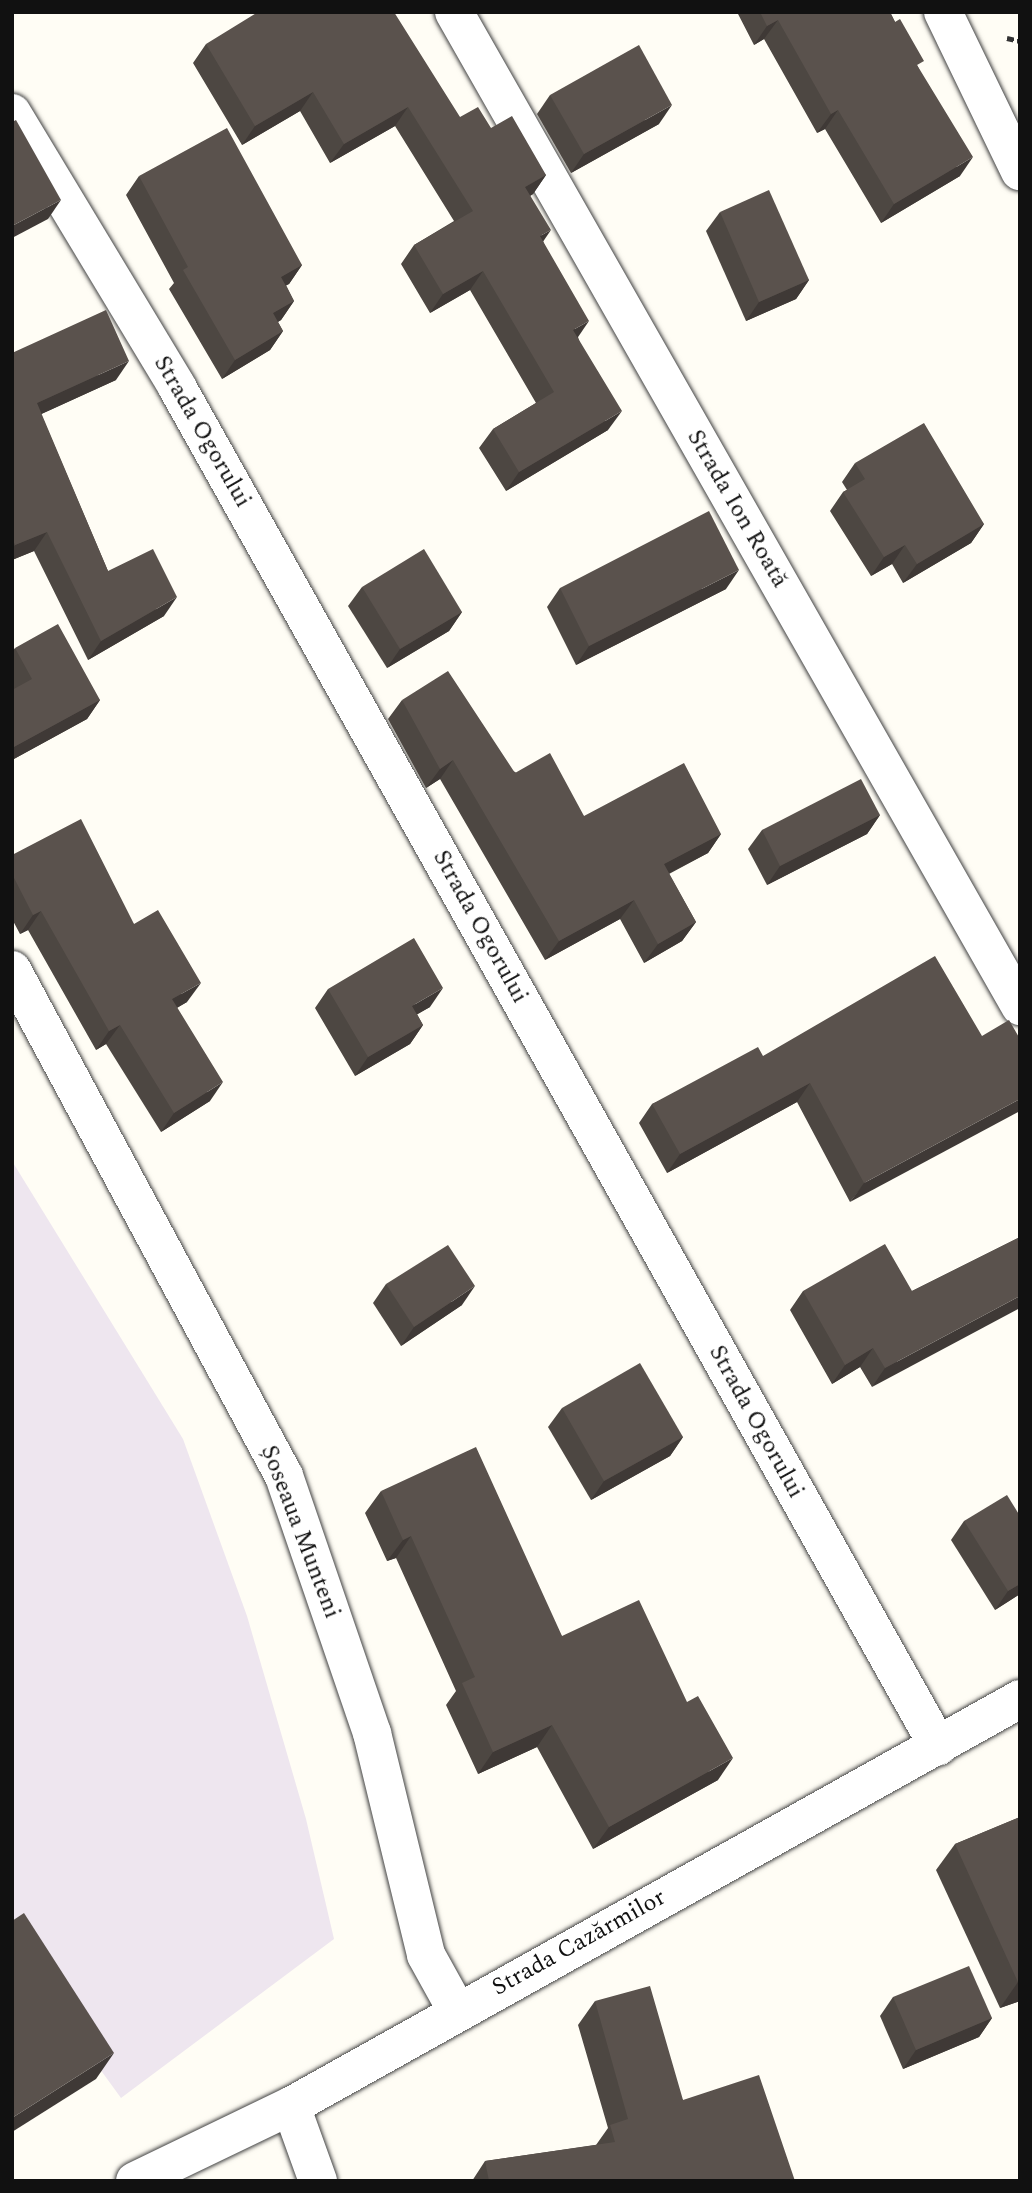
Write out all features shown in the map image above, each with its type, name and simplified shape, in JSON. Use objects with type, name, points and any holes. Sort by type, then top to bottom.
[{"type":"street","name":"Strada Ion Roată","points":[[454,12],[1020,1006]]},
{"type":"street","points":[[943,12],[1020,171]]},
{"type":"street","name":"Strada Ogorului","points":[[12,113],[177,387],[937,1746]]},
{"type":"street","name":"Șoseaua Munteni","points":[[12,970],[284,1476],[372,1733],[426,1955],[457,2011]]},
{"type":"street","name":"Strada Cazărmilor","points":[[135,2181],[291,2106],[1020,1699]]},
{"type":"street","points":[[291,2106],[318,2181]]},
{"type":"shaded area","points":[[12,1161],[183,1439],[247,1616],[306,1819],[334,1939],[121,2098],[12,1948]]},
{"type":"building","points":[[258,12],[394,12],[460,117],[478,107],[491,128],[512,116],[546,175],[525,187],[551,230],[540,236],[589,321],[573,330],[622,411],[519,472],[493,429],[554,392],[483,271],[443,294],[414,245],[473,211],[408,107],[344,144],[313,92],[255,126],[206,44]]},
{"type":"building","points":[[760,12],[890,12],[895,22],[900,19],[924,61],[917,65],[973,157],[894,204],[838,110],[831,114],[778,20],[767,26]]},
{"type":"building","points":[[639,45],[672,105],[584,154],[550,95]]},
{"type":"building","points":[[16,120],[61,200],[12,226],[12,122]]},
{"type":"building","points":[[227,128],[302,265],[281,277],[294,301],[273,313],[283,331],[235,360],[183,270],[188,267],[139,176]]},
{"type":"building","points":[[769,190],[809,280],[759,302],[720,212]]},
{"type":"building","points":[[106,310],[129,361],[37,403],[108,571],[153,549],[177,597],[101,641],[47,532],[15,545],[12,538],[12,353]]},
{"type":"building","points":[[924,423],[984,524],[917,564],[905,545],[884,557],[843,492],[865,479],[855,463]]},
{"type":"building","points":[[709,511],[739,570],[589,646],[560,588]]},
{"type":"building","points":[[424,549],[462,612],[400,649],[362,587]]},
{"type":"building","points":[[58,624],[100,700],[12,748],[12,690],[32,679],[15,648]]},
{"type":"building","points":[[448,671],[515,773],[550,753],[584,816],[684,763],[721,834],[664,864],[696,922],[658,944],[634,900],[559,941],[453,760],[440,769],[402,700]]},
{"type":"building","points":[[861,779],[880,815],[780,866],[762,830]]},
{"type":"building","points":[[81,819],[134,924],[158,910],[201,983],[172,999],[223,1082],[174,1113],[120,1025],[109,1031],[41,911],[33,915],[12,874],[12,855]]},
{"type":"building","points":[[414,938],[443,988],[412,1006],[423,1025],[368,1057],[328,989]]},
{"type":"building","points":[[935,956],[982,1036],[1009,1020],[1020,1039],[1020,1099],[864,1183],[810,1083],[680,1154],[652,1104],[758,1047],[763,1056]]},
{"type":"building","points":[[1020,1237],[1020,1296],[885,1368],[873,1348],[845,1365],[803,1291],[885,1244],[912,1291]]},
{"type":"building","points":[[448,1245],[475,1286],[414,1327],[386,1284]]},
{"type":"building","points":[[640,1363],[683,1437],[604,1481],[562,1408]]},
{"type":"building","points":[[476,1447],[562,1636],[639,1600],[687,1702],[698,1696],[733,1758],[609,1827],[552,1725],[493,1752],[462,1683],[475,1677],[411,1536],[403,1540],[381,1491]]},
{"type":"building","points":[[1007,1495],[1020,1516],[1020,1584],[1008,1591],[964,1521]]},
{"type":"building","points":[[1020,1817],[1020,1981],[1018,1982],[955,1844]]},
{"type":"building","points":[[24,1913],[114,2053],[12,2118],[12,1921]]},
{"type":"building","points":[[969,1966],[992,2018],[916,2050],[893,1997]]},
{"type":"building","points":[[650,1986],[683,2100],[759,2075],[795,2181],[489,2181],[485,2161],[615,2142],[610,2125],[628,2119],[595,2001]]}]
